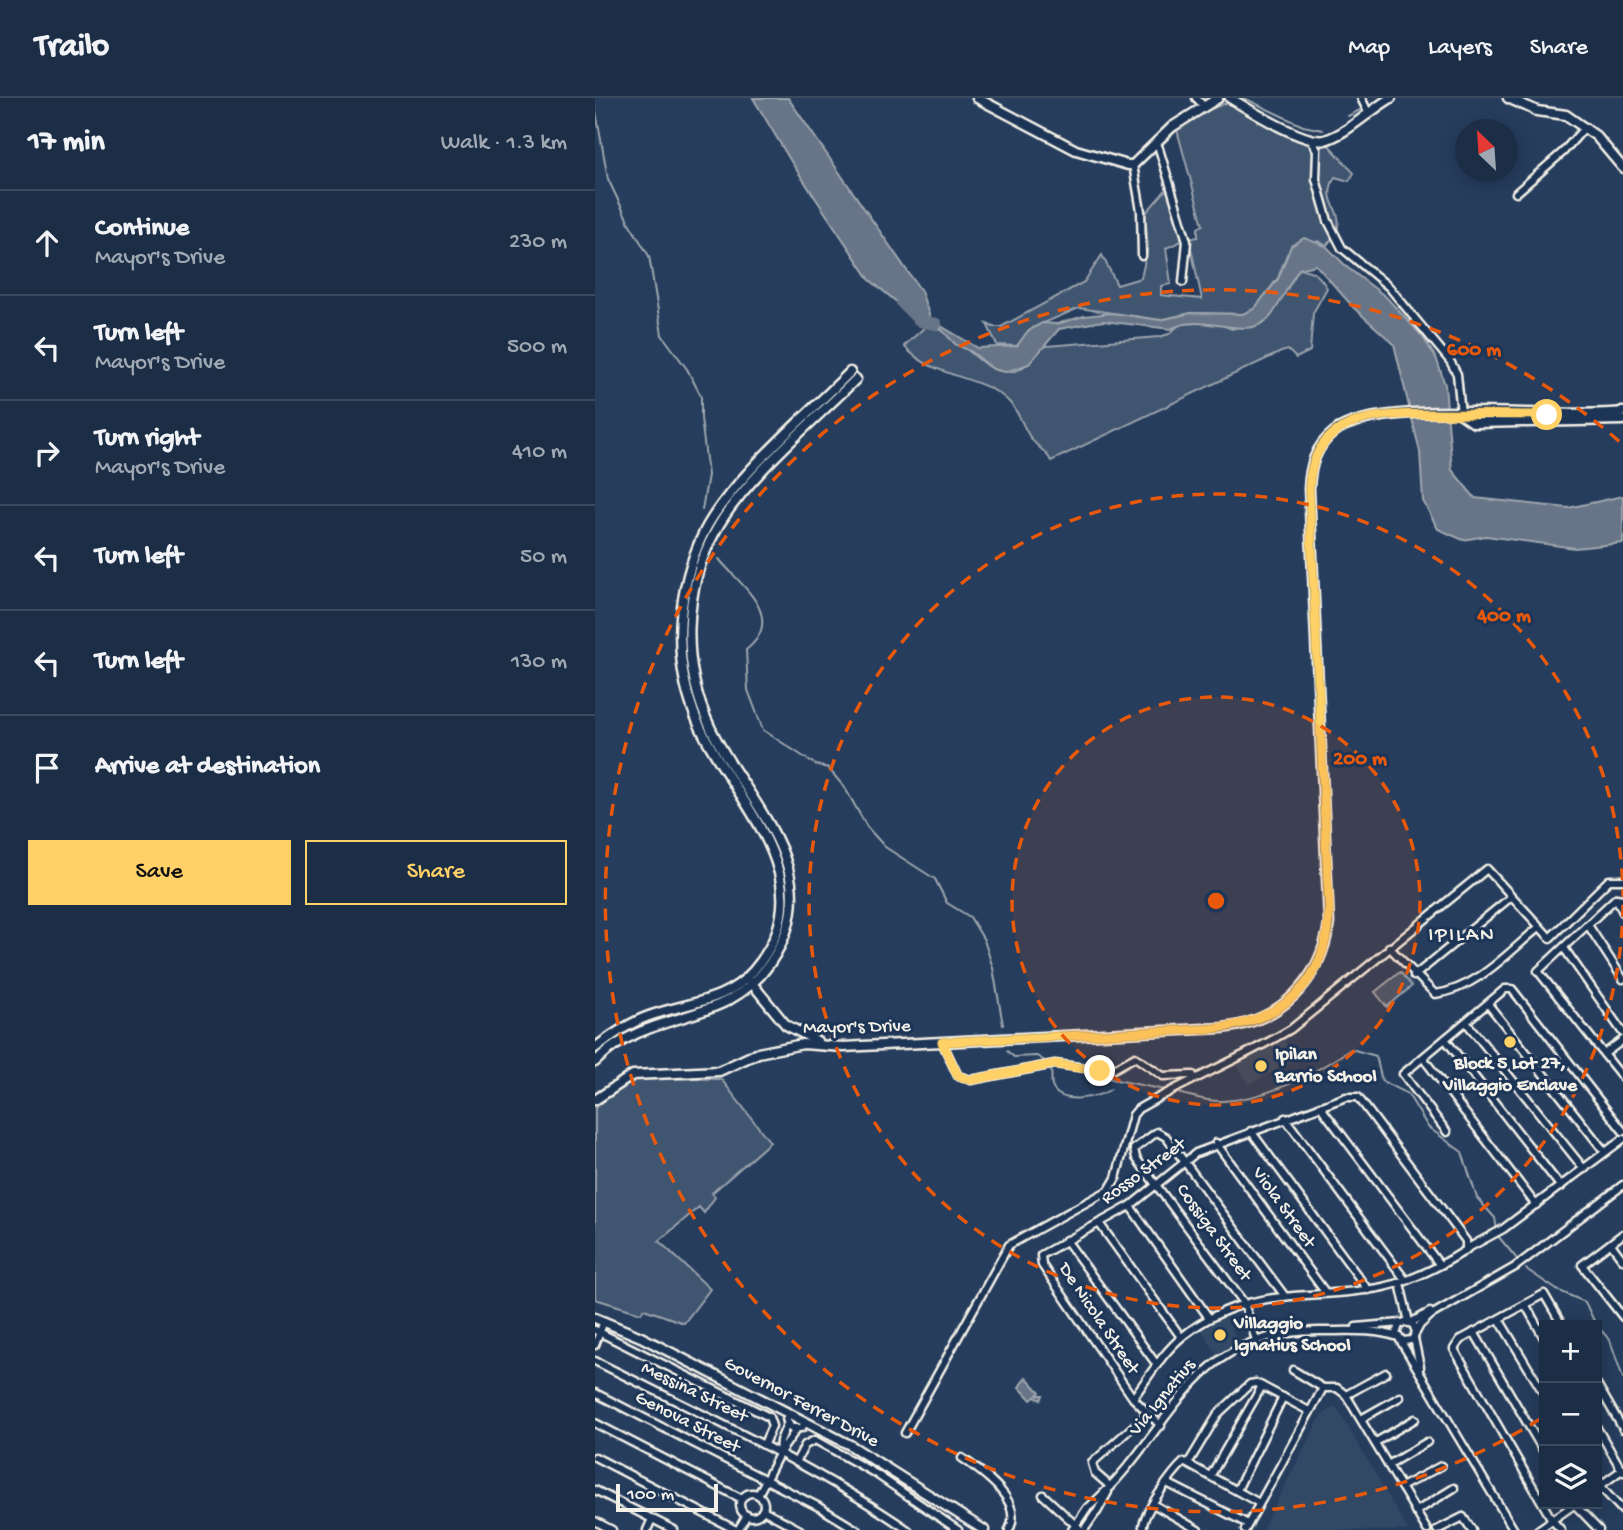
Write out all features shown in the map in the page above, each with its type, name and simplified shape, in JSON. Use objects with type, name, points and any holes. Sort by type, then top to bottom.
[{"type":"street","points":[[977,98],[1070,148],[1133,165]]},
{"type":"street","points":[[1196,98],[1203,105]]},
{"type":"street","points":[[1133,165],[1203,105],[1218,98]]},
{"type":"street","points":[[1230,98],[1310,138],[1325,140],[1391,98]]},
{"type":"street","points":[[1361,98],[1368,112]]},
{"type":"street","points":[[1508,98],[1525,101],[1537,111],[1557,112],[1585,127],[1608,148],[1623,168]]},
{"type":"street","points":[[1516,193],[1563,152],[1585,127]]},
{"type":"street","points":[[1310,138],[1317,150],[1316,179],[1328,221],[1342,248],[1389,287],[1450,361],[1457,374],[1458,414]]},
{"type":"street","points":[[1157,142],[1175,193],[1187,241],[1183,282]]},
{"type":"street","points":[[1133,165],[1141,211],[1142,256]]},
{"type":"street","points":[[595,1062],[630,1035],[659,1022],[710,1010],[734,998],[749,980],[771,962],[782,940],[790,907],[790,879],[776,834],[716,740],[699,699],[690,648],[694,591],[709,544],[731,508],[853,376]]},
{"type":"street","name":"Mayor's Drive","points":[[1606,418],[1623,412]]},
{"type":"street","name":"Mayor's Drive","points":[[595,1100],[633,1075],[719,1071],[771,1049],[823,1044],[843,1047],[1234,1027],[1275,1011],[1306,982],[1322,953],[1329,916],[1310,471],[1315,455],[1333,433],[1357,421],[1394,414],[1623,420]]},
{"type":"street","points":[[905,1433],[1009,1245],[1109,1190],[1116,1178],[1133,1115],[1198,1074],[1261,1047],[1291,1029],[1487,869],[1538,928],[1550,938],[1609,880],[1623,880]]},
{"type":"street","points":[[1414,976],[1511,897]]},
{"type":"street","points":[[1623,912],[1620,899],[1538,971],[1623,1078]]},
{"type":"street","points":[[1588,925],[1623,979]]},
{"type":"street","points":[[1389,947],[1431,993],[1448,992],[1482,975],[1538,928]]},
{"type":"street","points":[[1564,947],[1623,1032]]},
{"type":"street","points":[[749,980],[786,1024],[823,1044]]},
{"type":"street","points":[[595,1048],[636,1022],[707,1001],[749,980]]},
{"type":"street","points":[[1447,1132],[1403,1074],[1506,989],[1512,989],[1623,1131]]},
{"type":"street","points":[[1488,1004],[1605,1153]]},
{"type":"street","points":[[1466,1022],[1584,1169]]},
{"type":"street","points":[[1445,1039],[1561,1186]]},
{"type":"street","points":[[1604,1055],[1623,1040]]},
{"type":"street","points":[[942,1042],[958,1076],[971,1080],[1055,1064],[1109,1071],[1135,1057],[1163,1076],[1198,1074]]},
{"type":"street","points":[[1423,1058],[1536,1205]]},
{"type":"street","name":"Rosso Street","points":[[1040,1258],[1066,1240],[1130,1206],[1184,1161],[1216,1143],[1353,1095],[1358,1097],[1466,1241],[1468,1248]]},
{"type":"street","points":[[1320,1106],[1439,1264]]},
{"type":"street","points":[[1285,1118],[1403,1282],[1406,1323],[1415,1335],[1415,1354],[1425,1378]]},
{"type":"street","points":[[1251,1131],[1368,1290]]},
{"type":"street","name":"Cossiga Street","points":[[1184,1161],[1160,1132],[1138,1144],[1134,1155],[1244,1303],[1256,1340]]},
{"type":"street","points":[[1133,1398],[1181,1337],[1209,1318],[1244,1303],[1284,1295],[1368,1290],[1403,1282],[1503,1229],[1623,1139]]},
{"type":"street","name":"Viola Street","points":[[1216,1143],[1325,1292]]},
{"type":"street","points":[[1184,1161],[1284,1295]]},
{"type":"street","name":"Via Ignatius","points":[[1333,1331],[1376,1331],[1409,1342],[1425,1320],[1515,1267],[1623,1185]]},
{"type":"street","points":[[1130,1206],[1209,1318]]},
{"type":"street","points":[[1099,1223],[1181,1337]]},
{"type":"street","points":[[1623,1234],[1582,1265],[1623,1317]]},
{"type":"street","points":[[1066,1240],[1157,1365]]},
{"type":"street","points":[[1611,1244],[1623,1260]]},
{"type":"street","name":"De Nicola Street","points":[[1040,1258],[1133,1398],[1161,1426]]},
{"type":"street","points":[[1559,1320],[1544,1294],[1455,1345],[1456,1353],[1552,1520],[1561,1530]]},
{"type":"street","name":"Via Ignatius","points":[[1078,1529],[1089,1507],[1111,1487],[1210,1365],[1237,1346],[1256,1340],[1406,1323],[1454,1301]]},
{"type":"street","points":[[1525,1304],[1539,1329]]},
{"type":"street","points":[[595,1345],[599,1319]]},
{"type":"street","name":"Governor Ferrer Drive","points":[[599,1319],[889,1467],[984,1530]]},
{"type":"street","points":[[1499,1319],[1539,1386]]},
{"type":"street","points":[[1406,1323],[1396,1331],[1399,1339],[1425,1378],[1514,1530]]},
{"type":"street","points":[[597,1331],[769,1417],[772,1426],[764,1444]]},
{"type":"street","points":[[1475,1332],[1541,1446]]},
{"type":"street","name":"Messina Street","points":[[595,1361],[764,1444],[863,1499],[908,1530]]},
{"type":"street","points":[[1293,1370],[1323,1388],[1337,1388],[1346,1395],[1427,1530]]},
{"type":"street","points":[[1346,1395],[1387,1373]]},
{"type":"street","points":[[1189,1462],[1218,1414],[1250,1384],[1262,1386],[1309,1411]]},
{"type":"street","points":[[1211,1475],[1262,1386]]},
{"type":"street","points":[[1167,1483],[1247,1527],[1323,1388]]},
{"type":"street","name":"Genova Street","points":[[595,1393],[857,1530]]},
{"type":"street","points":[[1602,1393],[1623,1429]]},
{"type":"street","points":[[1237,1490],[1283,1397]]},
{"type":"street","points":[[1361,1419],[1400,1397]]},
{"type":"street","points":[[779,1454],[780,1441],[789,1414]]},
{"type":"street","points":[[1111,1487],[1095,1473],[1092,1463],[1147,1414]]},
{"type":"street","points":[[1376,1442],[1415,1419]]},
{"type":"street","points":[[758,1494],[779,1454],[805,1422]]},
{"type":"street","points":[[595,1423],[742,1499]]},
{"type":"street","points":[[787,1424],[796,1430]]},
{"type":"street","points":[[1602,1436],[1623,1470],[1602,1483]]},
{"type":"street","points":[[796,1462],[805,1445],[815,1440],[876,1474],[958,1530]]},
{"type":"street","points":[[1388,1465],[1427,1442]]},
{"type":"street","points":[[595,1457],[737,1530],[747,1515]]},
{"type":"street","points":[[962,1458],[997,1485],[1012,1516],[1009,1530]]},
{"type":"street","points":[[1143,1530],[1142,1523],[1153,1504],[1182,1463],[1189,1462],[1259,1503]]},
{"type":"street","points":[[1401,1487],[1441,1465]]},
{"type":"street","name":"Via Ignatius","points":[[1078,1529],[1096,1513],[1111,1487]]},
{"type":"street","points":[[1415,1512],[1454,1488]]},
{"type":"street","points":[[595,1490],[674,1530]]},
{"type":"street","points":[[1602,1491],[1623,1511]]},
{"type":"street","points":[[749,1493],[758,1494],[763,1501],[763,1510],[756,1516],[747,1515],[741,1508],[742,1499],[749,1493]]},
{"type":"street","points":[[1043,1495],[1078,1529]]},
{"type":"street","points":[[1153,1504],[1198,1530]]},
{"type":"street","points":[[1538,1530],[1567,1509]]},
{"type":"street","points":[[1579,1509],[1599,1530]]},
{"type":"street","points":[[763,1510],[800,1530]]},
{"type":"street","points":[[1440,1529],[1463,1517],[1472,1530]]},
{"type":"street","points":[[647,1530],[652,1519]]},
{"type":"street","points":[[595,1521],[613,1530]]},
{"type":"shaded area","points":[[753,98],[788,98],[921,291],[931,320],[978,348],[1017,346],[1027,332],[1042,323],[1057,324],[1084,316],[1112,313],[1160,320],[1191,313],[1243,314],[1254,309],[1278,279],[1291,246],[1304,238],[1326,246],[1348,268],[1386,297],[1423,337],[1437,360],[1445,385],[1452,470],[1475,498],[1568,508],[1623,496],[1623,543],[1575,548],[1486,536],[1463,540],[1438,529],[1423,501],[1420,452],[1394,344],[1354,308],[1316,265],[1299,269],[1270,317],[1249,328],[1197,323],[1171,329],[1103,321],[1059,329],[1029,364],[1005,372],[993,369],[972,352],[955,344],[941,329],[926,326],[870,280],[792,163]]},
{"type":"shaded area","points":[[1228,102],[1288,134],[1327,143],[1354,173],[1349,181],[1335,177],[1331,196],[1338,225],[1326,246],[1319,241],[1287,254],[1278,278],[1254,309],[1243,314],[1191,313],[1160,320],[1079,308],[1034,327],[1017,346],[997,345],[987,324],[1001,327],[1084,282],[1102,255],[1117,285],[1141,278],[1148,247],[1145,214],[1170,185],[1182,241],[1166,248],[1171,284],[1161,286],[1161,295],[1202,299],[1189,239],[1198,237],[1198,228],[1203,225],[1177,130],[1199,114]]},
{"type":"shaded area","points":[[1299,269],[1316,274],[1327,288],[1313,313],[1310,351],[1296,358],[1288,350],[1281,352],[1051,461],[1030,437],[1011,404],[1000,394],[930,365],[904,346],[926,326],[934,327],[955,339],[985,364],[1006,372],[1022,368],[1047,346],[1159,337],[1169,334],[1180,324],[1215,322],[1232,329],[1271,316]]},
{"type":"shaded area","points":[[1400,972],[1412,986],[1387,1007],[1375,992]]},
{"type":"shaded area","name":"Ipilan Barrio School","points":[[1285,1041],[1292,1062],[1249,1084],[1235,1062]]},
{"type":"shaded area","points":[[632,1078],[721,1079],[770,1142],[712,1193],[715,1197],[704,1213],[699,1207],[659,1241],[710,1289],[684,1323],[644,1309],[641,1313],[595,1299],[595,1108]]},
{"type":"shaded area","name":"Villaggio Ignatius School","points":[[1226,1316],[1238,1341],[1216,1354],[1202,1330]]},
{"type":"shaded area","points":[[1026,1377],[1040,1392],[1037,1395],[1043,1395],[1041,1400],[1035,1397],[1031,1400],[1019,1387]]},
{"type":"shaded area","points":[[1336,1406],[1408,1530],[1262,1530],[1321,1416]]},
{"type":"waterway","points":[[1244,98],[1303,126],[1323,130]]},
{"type":"waterway","points":[[595,106],[608,179],[629,223],[649,256],[662,335],[687,369],[701,396],[708,475],[702,510]]},
{"type":"waterway","points":[[1348,116],[1362,109]]},
{"type":"waterway","points":[[902,303],[920,321],[936,324]]},
{"type":"waterway","points":[[719,559],[748,591],[761,614],[762,626],[758,638],[746,650],[748,690],[763,730],[816,765],[828,768],[845,788],[867,827],[885,847],[935,879],[947,903],[970,917],[984,940],[993,968],[1003,1025]]},
{"type":"waterway","points":[[1174,1092],[1222,1101],[1257,1096],[1290,1084],[1351,1049],[1376,1056],[1382,1081],[1408,1094],[1428,1127],[1462,1152],[1477,1198],[1495,1218],[1497,1230]]},
{"type":"waterway","points":[[1007,1051],[1014,1057],[1037,1056],[1048,1063]]},
{"type":"waterway","points":[[1051,1068],[1052,1086],[1062,1096],[1089,1097],[1111,1089]]},
{"type":"waterway","points":[[1107,1078],[1165,1090]]},
{"type":"waterway","points":[[1498,1236],[1517,1259]]},
{"type":"waterway","points":[[1526,1269],[1557,1290],[1585,1302],[1594,1320]]},
{"type":"waterway","points":[[1602,1331],[1610,1340],[1623,1378]]},
{"type":"place","name":"Block 5 Lot 27, Villaggio Enclave","points":[[1510,1042]]},
{"type":"place","name":"Ipilan Barrio School","points":[[1261,1066]]},
{"type":"place","name":"Villaggio Ignatius School","points":[[1220,1335]]},
{"type":"district","name":"IPILAN","points":[[1462,936]]},
{"type":"route","points":[[1100,1071],[1055,1064],[971,1080],[958,1076],[949,1062],[942,1042],[1234,1027],[1275,1011],[1295,996],[1317,966],[1322,953],[1327,937],[1329,909],[1309,489],[1312,463],[1321,445],[1333,433],[1348,424],[1388,414],[1547,415]]}]
